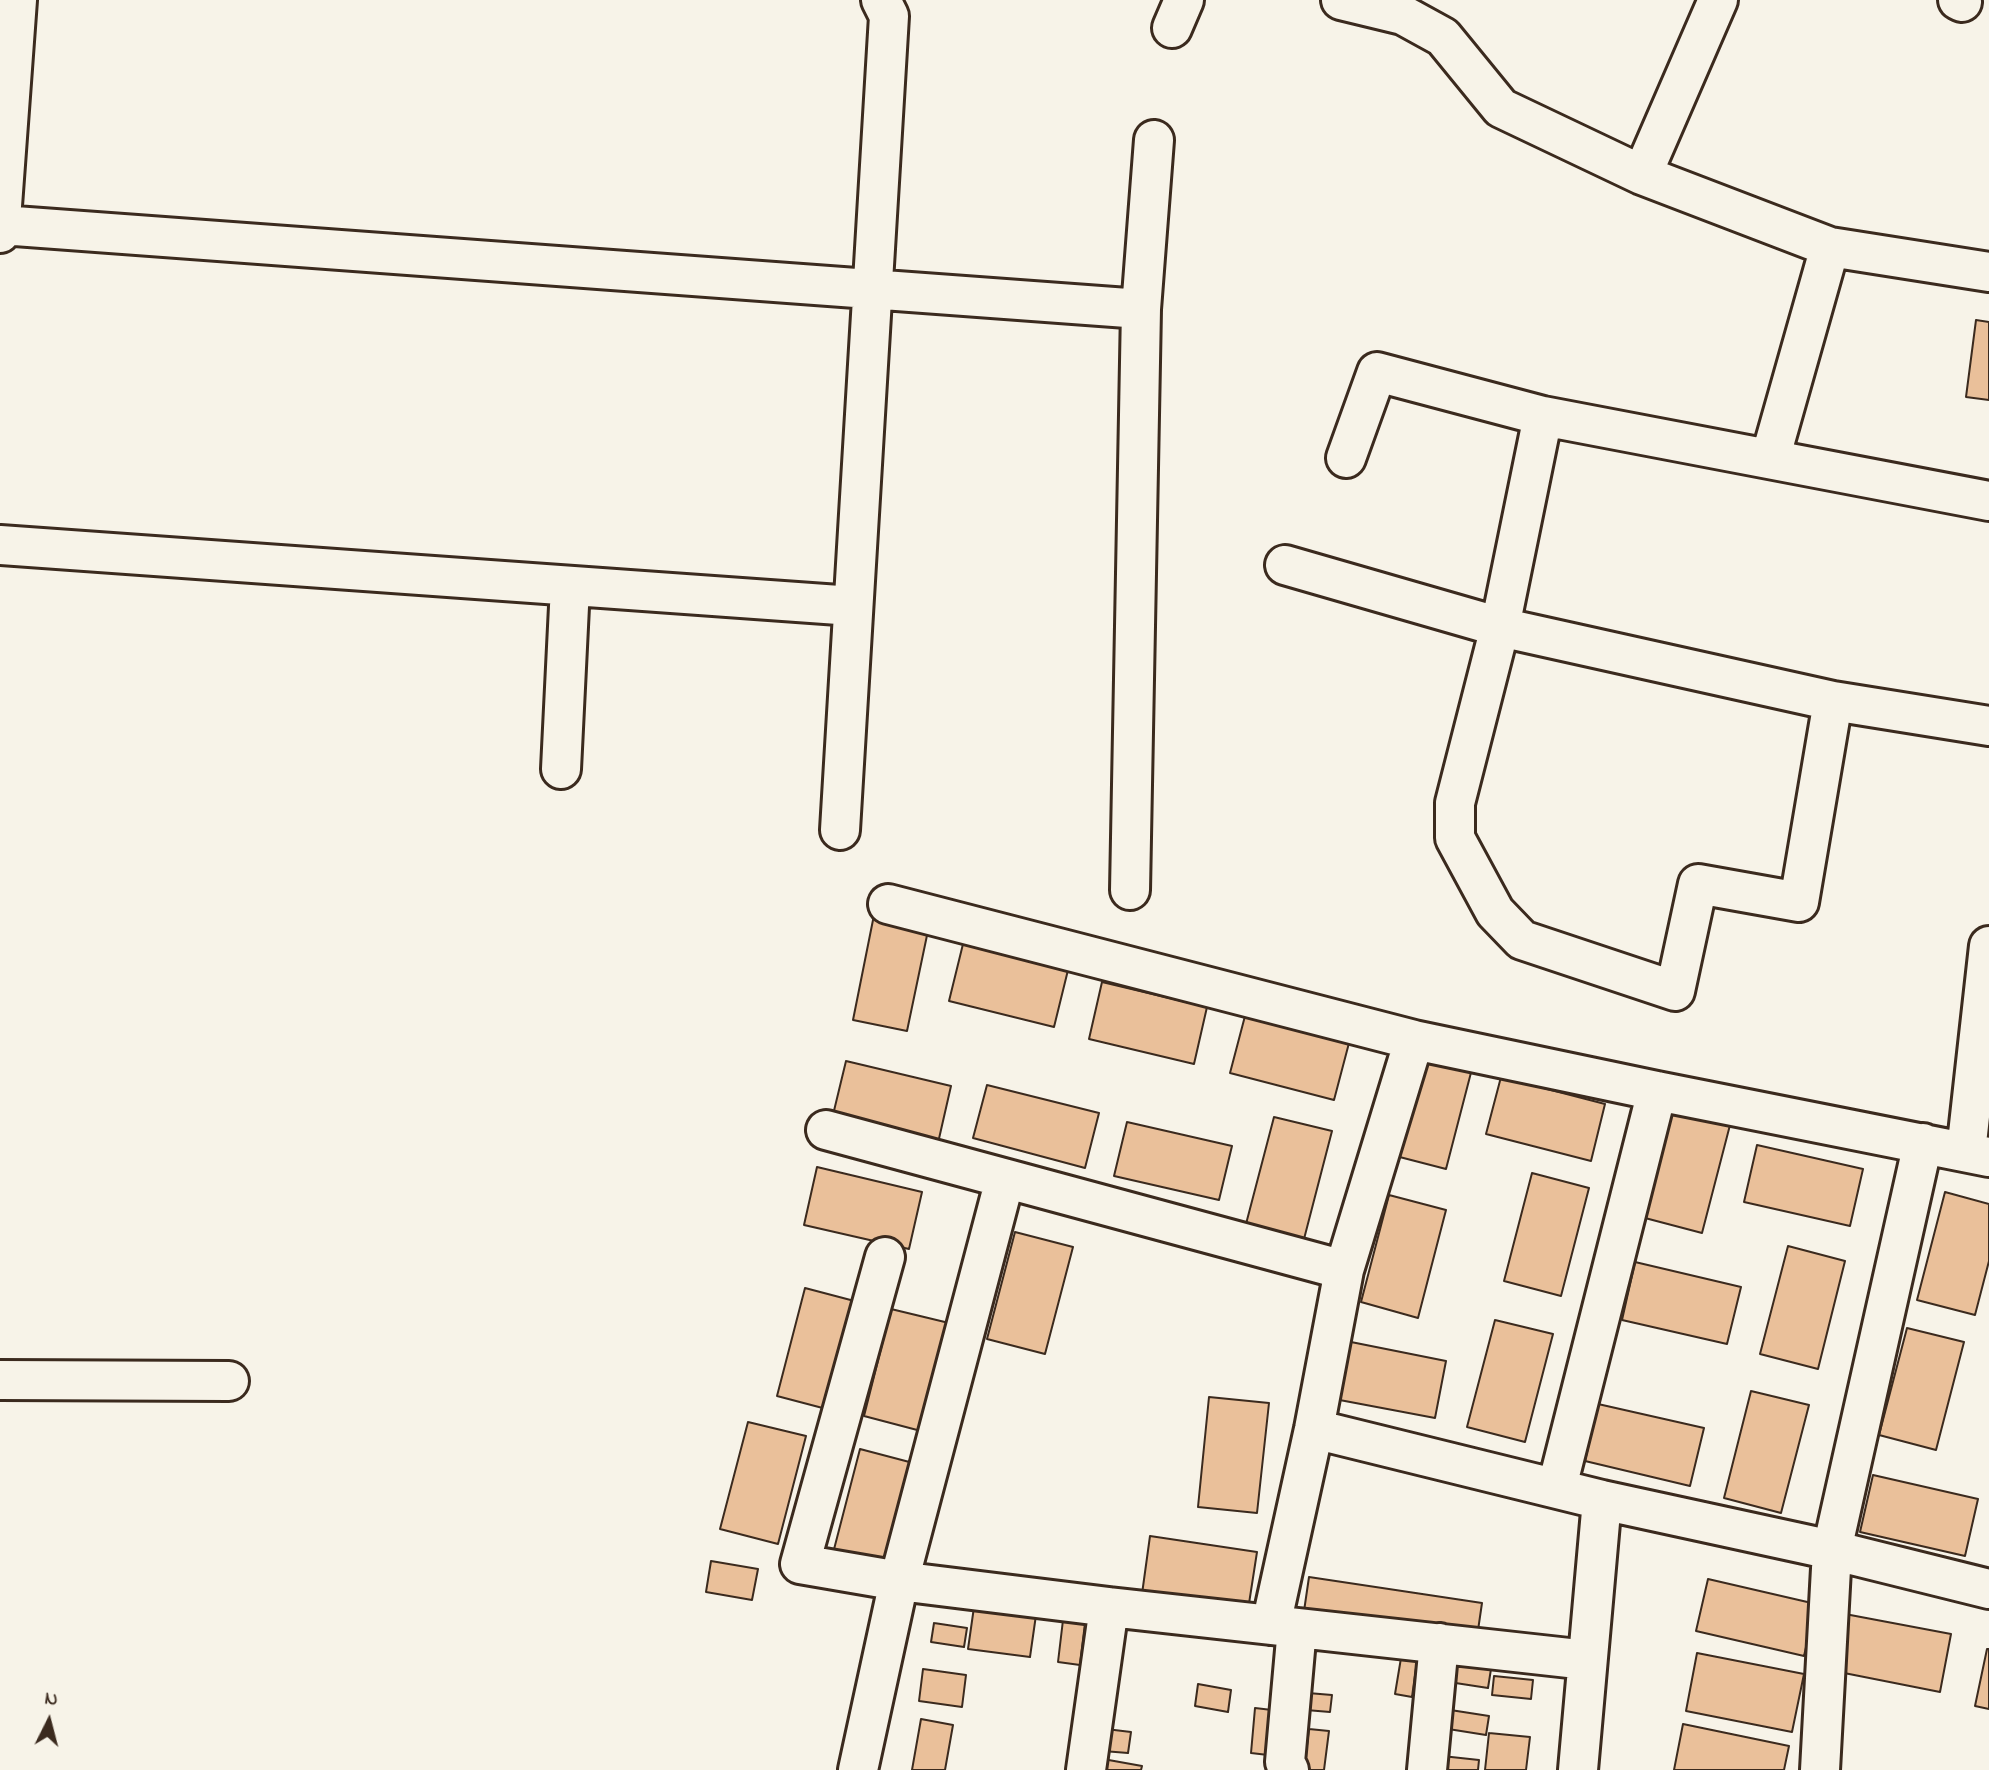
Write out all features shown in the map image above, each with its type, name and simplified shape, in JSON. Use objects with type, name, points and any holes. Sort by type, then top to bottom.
[{"type":"street","points":[[0,233],[17,0]]},
{"type":"street","points":[[840,830],[889,16],[881,0]]},
{"type":"street","points":[[1341,0],[1407,7],[1443,37],[1501,108],[1642,174],[1830,247],[1989,272]]},
{"type":"street","points":[[1642,174],[1717,0]]},
{"type":"street","points":[[1130,890],[1142,309],[1154,140]]},
{"type":"street","points":[[1,225],[1142,309]]},
{"type":"street","points":[[1770,460],[1830,247]]},
{"type":"street","points":[[1346,458],[1377,372],[1543,416],[1989,501]]},
{"type":"street","points":[[1543,416],[1500,627],[1455,803],[1455,838],[1495,912],[1522,940],[1675,991],[1698,884],[1799,902],[1833,701]]},
{"type":"street","points":[[0,545],[853,606]]},
{"type":"street","points":[[1284,565],[1500,627],[1833,701],[1989,726]]},
{"type":"street","points":[[561,769],[570,586]]},
{"type":"street","points":[[888,904],[1415,1040],[1978,1155],[1989,946]]},
{"type":"street","points":[[1289,1770],[1285,1762],[1284,1626],[1314,1429],[1344,1270],[1415,1040]]},
{"type":"street","points":[[1556,1488],[1657,1091]]},
{"type":"street","points":[[826,1130],[1344,1270]]},
{"type":"street","points":[[1820,1770],[1832,1550],[1923,1143]]},
{"type":"street","points":[[858,1770],[899,1581],[1005,1179]]},
{"type":"street","points":[[885,1257],[800,1564],[899,1581],[1109,1607],[1587,1660]]},
{"type":"street","points":[[0,1380],[229,1381]]},
{"type":"street","points":[[1314,1429],[1602,1500],[1832,1550],[1989,1589]]},
{"type":"street","points":[[1578,1770],[1602,1500]]},
{"type":"street","points":[[1086,1770],[1109,1607]]},
{"type":"street","points":[[1427,1770],[1439,1643]]},
{"type":"building","points":[[1976,320],[1989,322],[1989,400],[1966,397]]},
{"type":"building","points":[[875,910],[930,921],[907,1031],[853,1020]]},
{"type":"building","points":[[963,944],[1068,970],[1054,1027],[949,1001]]},
{"type":"building","points":[[1102,982],[1207,1007],[1194,1064],[1089,1039]]},
{"type":"building","points":[[1245,1016],[1349,1043],[1334,1100],[1230,1073]]},
{"type":"building","points":[[1416,1046],[1474,1061],[1446,1169],[1388,1154]]},
{"type":"building","points":[[846,1061],[951,1086],[938,1143],[832,1119]]},
{"type":"building","points":[[1501,1077],[1605,1104],[1591,1161],[1486,1134]]},
{"type":"building","points":[[987,1085],[1099,1113],[1085,1168],[973,1138]]},
{"type":"building","points":[[1673,1110],[1730,1125],[1702,1233],[1645,1218]]},
{"type":"building","points":[[1274,1117],[1332,1131],[1304,1239],[1246,1224]]},
{"type":"building","points":[[1127,1122],[1232,1146],[1219,1200],[1114,1176]]},
{"type":"building","points":[[1757,1145],[1863,1169],[1850,1226],[1744,1202]]},
{"type":"building","points":[[817,1167],[922,1192],[909,1249],[804,1225]]},
{"type":"building","points":[[1532,1173],[1589,1188],[1561,1296],[1504,1281]]},
{"type":"building","points":[[1945,1192],[1989,1204],[1989,1261],[1975,1315],[1917,1300]]},
{"type":"building","points":[[1389,1195],[1446,1210],[1418,1318],[1361,1302]]},
{"type":"building","points":[[1015,1232],[1073,1247],[1045,1354],[987,1339]]},
{"type":"building","points":[[1788,1246],[1845,1261],[1818,1369],[1760,1354]]},
{"type":"building","points":[[1635,1262],[1741,1287],[1727,1344],[1622,1320]]},
{"type":"building","points":[[805,1288],[862,1303],[834,1411],[777,1396]]},
{"type":"building","points":[[891,1309],[949,1323],[921,1431],[864,1416]]},
{"type":"building","points":[[1495,1320],[1553,1334],[1525,1442],[1467,1427]]},
{"type":"building","points":[[1907,1328],[1964,1342],[1936,1450],[1879,1435]]},
{"type":"building","points":[[1341,1340],[1446,1361],[1435,1418],[1329,1398]]},
{"type":"building","points":[[1751,1391],[1809,1405],[1781,1513],[1724,1498]]},
{"type":"building","points":[[1209,1397],[1269,1403],[1257,1513],[1198,1507]]},
{"type":"building","points":[[1598,1404],[1704,1428],[1690,1486],[1585,1461]]},
{"type":"building","points":[[748,1422],[806,1436],[778,1544],[720,1529]]},
{"type":"building","points":[[860,1449],[917,1464],[889,1572],[832,1557]]},
{"type":"building","points":[[1873,1475],[1978,1499],[1965,1556],[1860,1532]]},
{"type":"building","points":[[1150,1536],[1257,1552],[1248,1610],[1142,1594]]},
{"type":"building","points":[[711,1561],[758,1569],[752,1600],[706,1592]]},
{"type":"building","points":[[1309,1577],[1482,1603],[1476,1644],[1303,1618]]},
{"type":"building","points":[[1708,1579],[1816,1604],[1804,1656],[1696,1631]]},
{"type":"building","points":[[974,1607],[1036,1615],[1030,1657],[968,1649]]},
{"type":"building","points":[[1845,1614],[1951,1634],[1940,1692],[1834,1671]]},
{"type":"building","points":[[1063,1620],[1085,1623],[1080,1665],[1058,1662]]},
{"type":"building","points":[[934,1623],[967,1628],[964,1647],[931,1642]]},
{"type":"building","points":[[1989,1649],[1989,1709],[1975,1706]]},
{"type":"building","points":[[1402,1652],[1418,1654],[1412,1697],[1395,1694]]},
{"type":"building","points":[[1697,1653],[1804,1674],[1792,1732],[1686,1711]]},
{"type":"building","points":[[1452,1663],[1491,1669],[1488,1688],[1449,1682]]},
{"type":"building","points":[[923,1669],[966,1675],[962,1707],[919,1701]]},
{"type":"building","points":[[1494,1676],[1533,1680],[1531,1699],[1492,1695]]},
{"type":"building","points":[[1198,1684],[1231,1690],[1228,1712],[1195,1706]]},
{"type":"building","points":[[1308,1693],[1332,1695],[1330,1712],[1306,1710]]},
{"type":"building","points":[[1255,1708],[1272,1710],[1268,1755],[1251,1753]]},
{"type":"building","points":[[1444,1709],[1489,1716],[1486,1735],[1442,1728]]},
{"type":"building","points":[[921,1719],[953,1725],[945,1770],[912,1770]]},
{"type":"building","points":[[1683,1724],[1789,1746],[1784,1770],[1674,1770]]},
{"type":"building","points":[[1106,1729],[1131,1732],[1128,1753],[1103,1751]]},
{"type":"building","points":[[1309,1729],[1329,1731],[1324,1770],[1304,1770]]},
{"type":"building","points":[[1489,1733],[1530,1737],[1526,1770],[1485,1770]]},
{"type":"building","points":[[1442,1756],[1479,1760],[1478,1770],[1440,1770]]},
{"type":"building","points":[[1103,1759],[1142,1766],[1141,1770],[1101,1770]]}]
